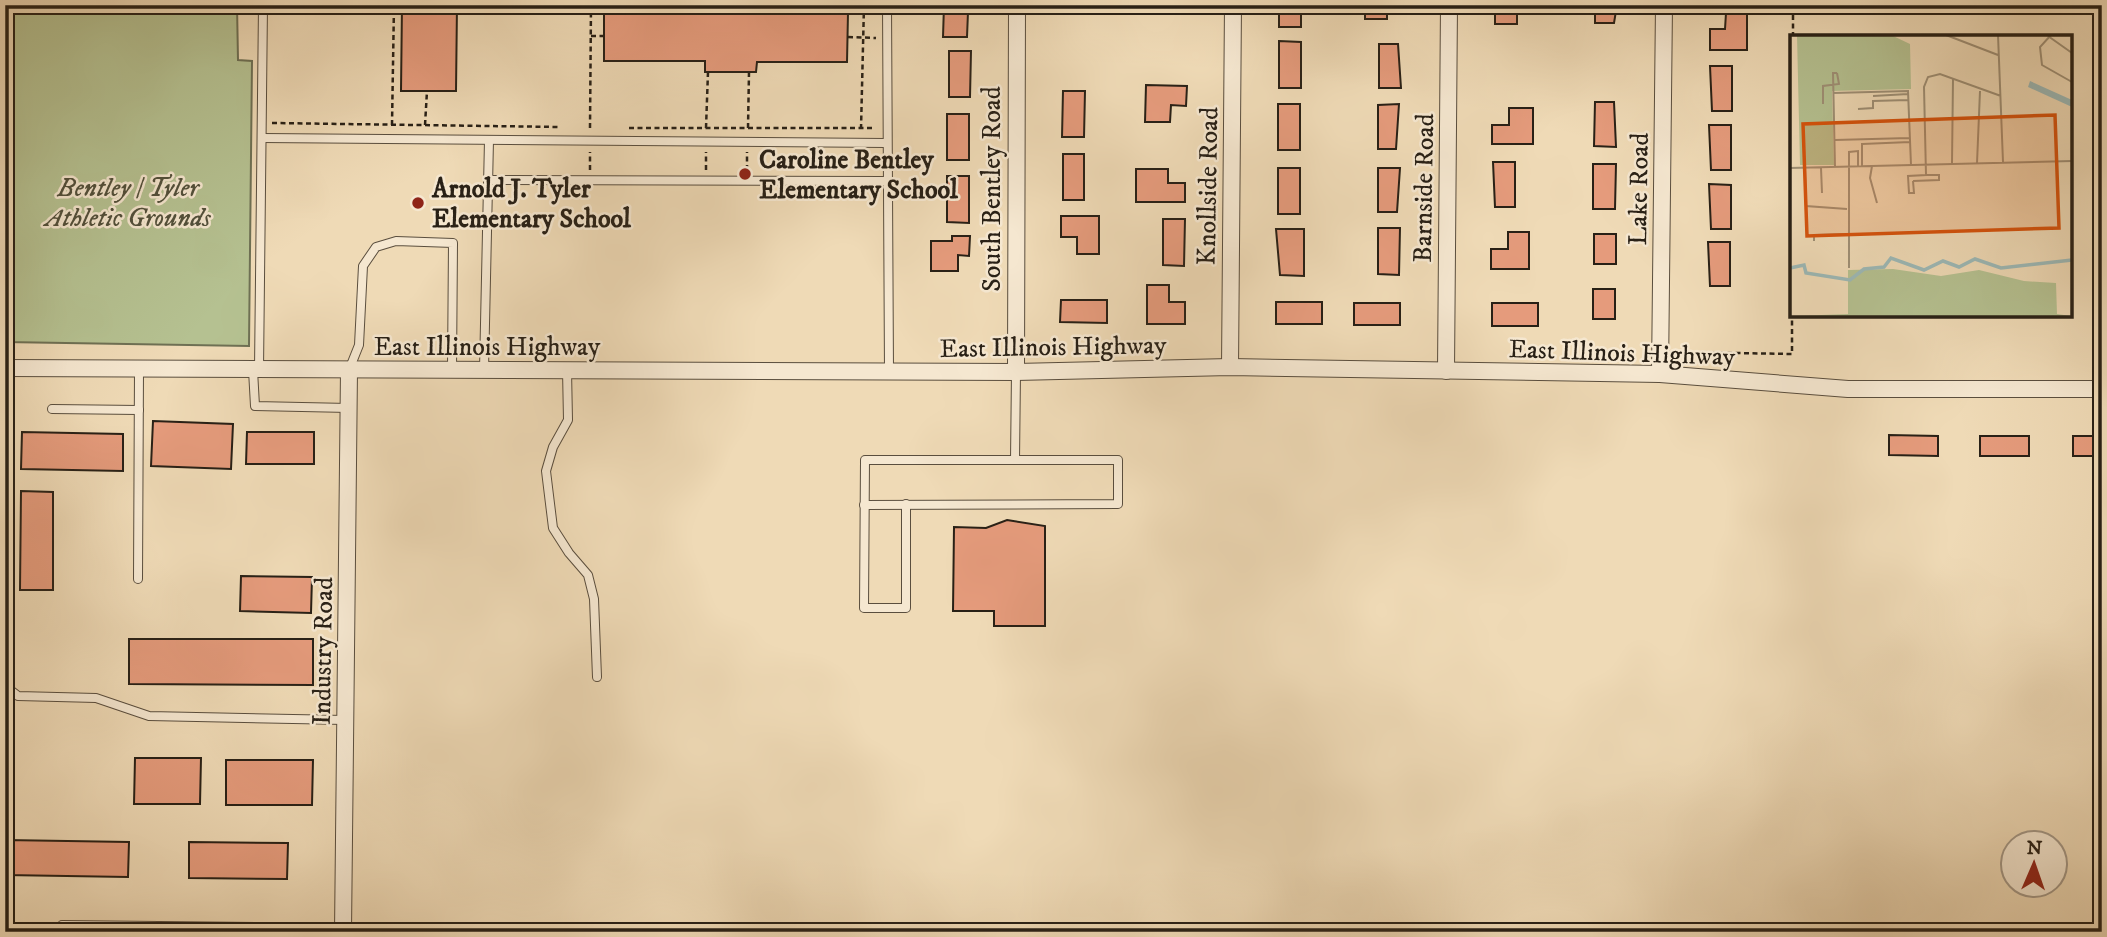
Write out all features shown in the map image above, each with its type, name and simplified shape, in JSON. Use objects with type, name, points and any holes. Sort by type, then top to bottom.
[{"type":"street","name":"South Bentley Road","points":[[1016,372],[1017,5]]},
{"type":"street","name":"Knollside Road","points":[[1230,367],[1233,5]]},
{"type":"street","name":"Barnside Road","points":[[1446,371],[1449,5]]},
{"type":"street","name":"Lake Road","points":[[1660,374],[1664,5]]},
{"type":"street","name":"East Illinois Highway","points":[[5,368],[1016,372],[1230,367],[1660,374],[1848,389],[2102,389]]},
{"type":"street","name":"Industry Road","points":[[343,930],[349,370]]},
{"type":"lane","points":[[263,5],[255,406],[349,408]]},
{"type":"lane","points":[[887,5],[889,372]]},
{"type":"lane","points":[[262,138],[886,142]]},
{"type":"lane","points":[[484,370],[489,140]]},
{"type":"lane","points":[[488,180],[887,181]]},
{"type":"lane","points":[[349,370],[359,345],[363,266],[376,247],[397,241],[453,243],[452,370]]},
{"type":"lane","points":[[138,579],[139,370]]},
{"type":"lane","points":[[567,370],[568,419],[553,447],[546,471],[553,528],[588,575],[594,599],[597,677]]},
{"type":"lane","points":[[1015,460],[1016,372]]},
{"type":"lane","points":[[52,409],[139,410]]},
{"type":"lane","points":[[864,505],[906,504],[1118,504],[1118,460],[865,460],[864,505],[864,608],[906,608],[906,504]]},
{"type":"lane","points":[[5,686],[19,696],[96,698],[149,716],[345,720]]},
{"type":"lane","points":[[62,932],[62,925],[343,930]]},
{"type":"path","points":[[392,125],[394,5]]},
{"type":"path","points":[[590,180],[591,5]]},
{"type":"path","points":[[860,181],[864,5]]},
{"type":"path","points":[[1793,5],[1793,35]]},
{"type":"path","points":[[591,36],[604,36]]},
{"type":"path","points":[[848,37],[887,38]]},
{"type":"path","points":[[706,128],[708,72]]},
{"type":"path","points":[[748,128],[749,72]]},
{"type":"path","points":[[425,125],[426,91]]},
{"type":"path","points":[[262,123],[563,127]]},
{"type":"path","points":[[629,128],[886,128]]},
{"type":"path","points":[[705,180],[706,141]]},
{"type":"path","points":[[747,142],[747,181]]},
{"type":"path","points":[[1661,352],[1792,354],[1792,317]]},
{"type":"green space","name":"Bentley / Tyler Athletic Grounds","points":[[5,5],[237,5],[238,60],[252,61],[249,346],[5,342]]},
{"type":"building","points":[[402,5],[457,5],[456,91],[401,91]]},
{"type":"building","name":"Caroline Bentley Elementary School","points":[[676,5],[785,5],[785,13],[848,13],[847,62],[757,62],[756,72],[705,72],[705,61],[604,61],[604,11],[676,12]]},
{"type":"building","points":[[944,5],[972,5],[972,12],[968,12],[967,37],[943,37]]},
{"type":"building","points":[[1279,5],[1301,5],[1301,27],[1279,27]]},
{"type":"building","points":[[1365,5],[1387,5],[1387,19],[1365,19]]},
{"type":"building","points":[[1495,5],[1517,5],[1517,24],[1495,24]]},
{"type":"building","points":[[1595,5],[1617,5],[1614,23],[1595,23]]},
{"type":"building","points":[[1726,13],[1747,14],[1747,50],[1710,50],[1710,29],[1725,29]]},
{"type":"building","points":[[1279,41],[1301,42],[1301,88],[1279,88]]},
{"type":"building","points":[[1379,44],[1398,44],[1401,88],[1379,88]]},
{"type":"building","points":[[949,51],[971,51],[970,97],[949,97]]},
{"type":"building","points":[[1710,66],[1732,66],[1732,111],[1712,111]]},
{"type":"building","points":[[1146,85],[1187,86],[1186,106],[1171,105],[1170,122],[1145,122]]},
{"type":"building","points":[[1063,91],[1085,91],[1084,137],[1062,137]]},
{"type":"building","points":[[1595,102],[1614,102],[1616,147],[1594,146]]},
{"type":"building","points":[[1278,104],[1300,104],[1300,150],[1278,150]]},
{"type":"building","points":[[1399,104],[1396,149],[1378,149],[1378,105]]},
{"type":"building","points":[[1509,108],[1533,108],[1533,144],[1492,144],[1492,125],[1509,125]]},
{"type":"building","points":[[947,114],[969,114],[969,160],[947,160]]},
{"type":"building","points":[[1709,125],[1731,125],[1731,170],[1711,170]]},
{"type":"building","points":[[1063,154],[1084,154],[1084,200],[1063,200]]},
{"type":"building","points":[[1493,162],[1515,162],[1515,207],[1495,207]]},
{"type":"building","points":[[1593,164],[1616,164],[1615,209],[1593,209]]},
{"type":"building","points":[[1278,168],[1300,168],[1300,214],[1278,214]]},
{"type":"building","points":[[1378,168],[1400,168],[1397,212],[1378,212]]},
{"type":"building","points":[[1136,169],[1168,169],[1168,183],[1185,183],[1185,202],[1136,202]]},
{"type":"building","points":[[947,176],[969,176],[969,223],[947,222]]},
{"type":"building","points":[[1709,184],[1731,185],[1731,229],[1711,229]]},
{"type":"building","points":[[1061,216],[1099,216],[1099,254],[1077,254],[1077,237],[1061,237]]},
{"type":"building","points":[[1163,219],[1185,219],[1184,266],[1163,265]]},
{"type":"building","points":[[1378,228],[1400,228],[1399,275],[1378,274]]},
{"type":"building","points":[[1276,229],[1304,229],[1304,276],[1280,275]]},
{"type":"building","points":[[1508,232],[1529,232],[1529,269],[1491,269],[1491,249],[1508,249]]},
{"type":"building","points":[[1594,234],[1616,234],[1616,264],[1594,264]]},
{"type":"building","points":[[952,236],[970,236],[969,256],[958,255],[958,271],[931,271],[931,241],[952,241]]},
{"type":"building","points":[[1708,242],[1730,242],[1730,286],[1710,286]]},
{"type":"building","points":[[1147,285],[1169,285],[1169,302],[1185,302],[1185,324],[1147,324]]},
{"type":"building","points":[[1593,289],[1615,289],[1615,319],[1593,319]]},
{"type":"building","points":[[1061,300],[1107,300],[1107,323],[1060,322]]},
{"type":"building","points":[[1276,302],[1322,302],[1322,324],[1276,324]]},
{"type":"building","points":[[1354,303],[1400,303],[1400,325],[1354,325]]},
{"type":"building","points":[[1492,303],[1538,303],[1538,326],[1492,326]]},
{"type":"building","points":[[153,421],[233,424],[231,469],[151,466]]},
{"type":"building","points":[[22,432],[123,434],[123,471],[21,469]]},
{"type":"building","points":[[247,432],[314,432],[314,464],[246,464]]},
{"type":"building","points":[[1889,435],[1938,436],[1938,456],[1889,455]]},
{"type":"building","points":[[1980,436],[2029,436],[2029,456],[1980,456]]},
{"type":"building","points":[[2073,436],[2102,436],[2102,456],[2073,456]]},
{"type":"building","points":[[21,491],[53,492],[53,590],[20,590]]},
{"type":"building","points":[[1007,520],[1045,526],[1045,626],[994,626],[994,611],[953,611],[954,527],[986,528]]},
{"type":"building","points":[[241,576],[312,577],[311,613],[240,611]]},
{"type":"building","points":[[129,639],[313,639],[313,685],[129,684]]},
{"type":"building","points":[[135,758],[201,758],[200,804],[134,804]]},
{"type":"building","points":[[226,760],[313,760],[312,805],[226,805]]},
{"type":"building","points":[[5,840],[129,842],[128,877],[5,875]]},
{"type":"building","points":[[189,842],[288,843],[287,879],[189,878]]},
{"type":"building","points":[[5,878],[11,878],[10,932],[5,932]]},
{"type":"place","name":"Caroline Bentley Elementary School","points":[[745,174]]},
{"type":"place","name":"Arnold J. Tyler Elementary School","points":[[418,203]]}]
